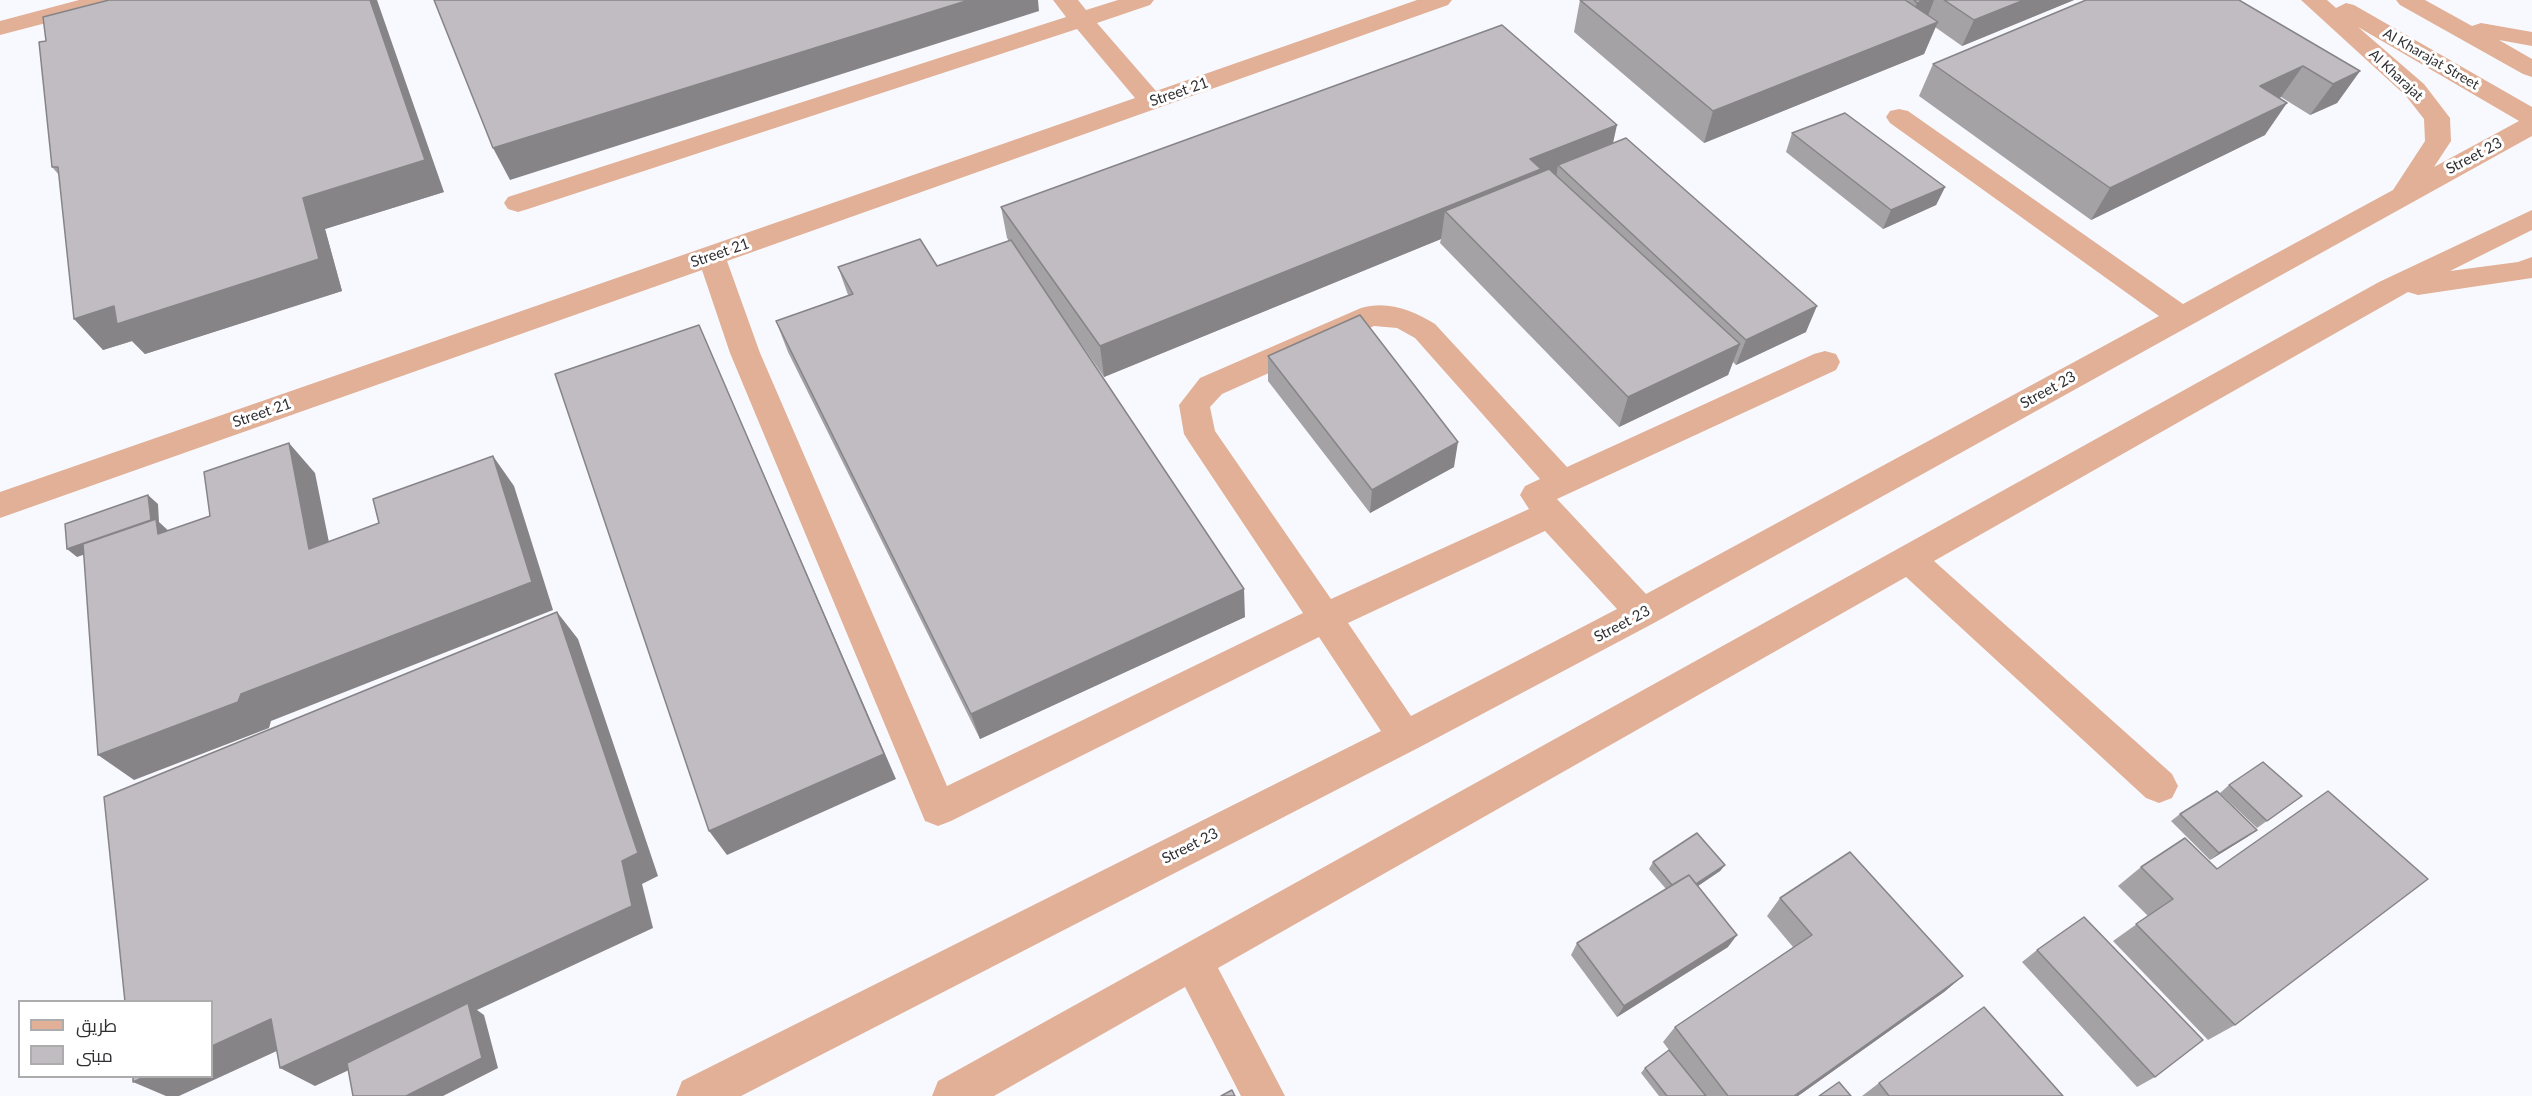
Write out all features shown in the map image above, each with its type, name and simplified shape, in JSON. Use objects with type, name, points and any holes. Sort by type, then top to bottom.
[{"type":"street","points":[[0,28],[107,0]]},
{"type":"street","points":[[1065,0],[1151,101]]},
{"type":"street","points":[[518,203],[1142,0]]},
{"type":"street","name":"Street 21","points":[[0,505],[1440,0]]},
{"type":"street","name":"Al Kharajat","points":[[2313,0],[2408,83],[2437,117],[2438,141],[2402,194]]},
{"type":"street","name":"Al Kharajat Street","points":[[2329,0],[2532,118]]},
{"type":"street","points":[[2408,0],[2532,69]]},
{"type":"street","points":[[2448,22],[2532,39]]},
{"type":"street","points":[[1899,117],[2181,317]]},
{"type":"street","name":"Street 23","points":[[698,1096],[1405,737],[1642,613],[2402,194],[2532,125]]},
{"type":"street","points":[[953,1096],[2389,289],[2532,219]]},
{"type":"street","points":[[711,256],[745,353],[938,809],[1325,618],[1550,514]]},
{"type":"street","points":[[2389,289],[2532,267]]},
{"type":"street","points":[[1405,737],[1200,434],[1194,405],[1211,386],[1371,315],[1403,318],[1425,331],[1562,483]]},
{"type":"street","points":[[1642,613],[1550,514],[1536,495],[1825,362]]},
{"type":"street","points":[[1909,559],[2159,786]]},
{"type":"street","points":[[1193,962],[1264,1096]]},
{"type":"building","points":[[109,0],[370,0],[425,160],[303,198],[319,259],[117,324],[114,306],[74,319],[58,167],[52,167],[39,42],[46,41],[43,17]]},
{"type":"building","points":[[434,0],[969,0],[493,148]]},
{"type":"building","points":[[1580,0],[1905,0],[1938,22],[1713,111]]},
{"type":"building","points":[[1944,0],[2024,0],[1974,20]]},
{"type":"building","points":[[2086,0],[2239,0],[2360,71],[2333,84],[2303,66],[2260,86],[2287,103],[2110,188],[1933,64]]},
{"type":"building","points":[[1502,25],[1617,125],[1530,159],[1541,169],[1100,346],[1001,207]]},
{"type":"building","points":[[1845,113],[1945,187],[1891,210],[1792,133]]},
{"type":"building","points":[[1626,138],[1817,306],[1746,340],[1558,165]]},
{"type":"building","points":[[1549,169],[1740,344],[1628,397],[1445,211]]},
{"type":"building","points":[[920,239],[937,266],[1011,240],[1244,589],[971,714],[776,321],[853,294],[838,267]]},
{"type":"building","points":[[1360,315],[1458,442],[1372,490],[1268,356]]},
{"type":"building","points":[[699,325],[884,754],[709,831],[555,374]]},
{"type":"building","points":[[289,443],[309,549],[379,523],[373,499],[493,456],[532,582],[241,694],[238,702],[98,755],[83,544],[156,519],[158,534],[210,516],[204,472]]},
{"type":"building","points":[[148,495],[151,520],[67,549],[65,524]]},
{"type":"building","points":[[557,612],[638,853],[622,861],[632,906],[280,1068],[271,1019],[213,1046],[213,1000],[125,1000],[104,797]]},
{"type":"building","points":[[2263,762],[2302,796],[2267,821],[2229,785]]},
{"type":"building","points":[[2217,791],[2257,830],[2219,853],[2180,814]]},
{"type":"building","points":[[2328,791],[2428,879],[2235,1025],[2136,924],[2173,899],[2141,867],[2185,838],[2217,869]]},
{"type":"building","points":[[1697,833],[1725,865],[1696,884],[1689,875],[1672,885],[1653,862]]},
{"type":"building","points":[[1850,852],[1963,976],[1794,1096],[1728,1096],[1675,1027],[1812,935],[1780,898]]},
{"type":"building","points":[[1689,875],[1737,935],[1624,1006],[1577,943]]},
{"type":"building","points":[[2084,917],[2203,1040],[2155,1077],[2037,950]]},
{"type":"building","points":[[468,1003],[482,1058],[406,1096],[353,1096],[347,1063]]},
{"type":"building","points":[[1984,1007],[2063,1096],[1889,1096],[1879,1083]]},
{"type":"building","points":[[1669,1050],[1706,1096],[1667,1096],[1645,1068]]},
{"type":"building","points":[[1839,1082],[1851,1096],[1819,1096]]},
{"type":"building","points":[[1232,1090],[1235,1096],[1221,1096]]}]
